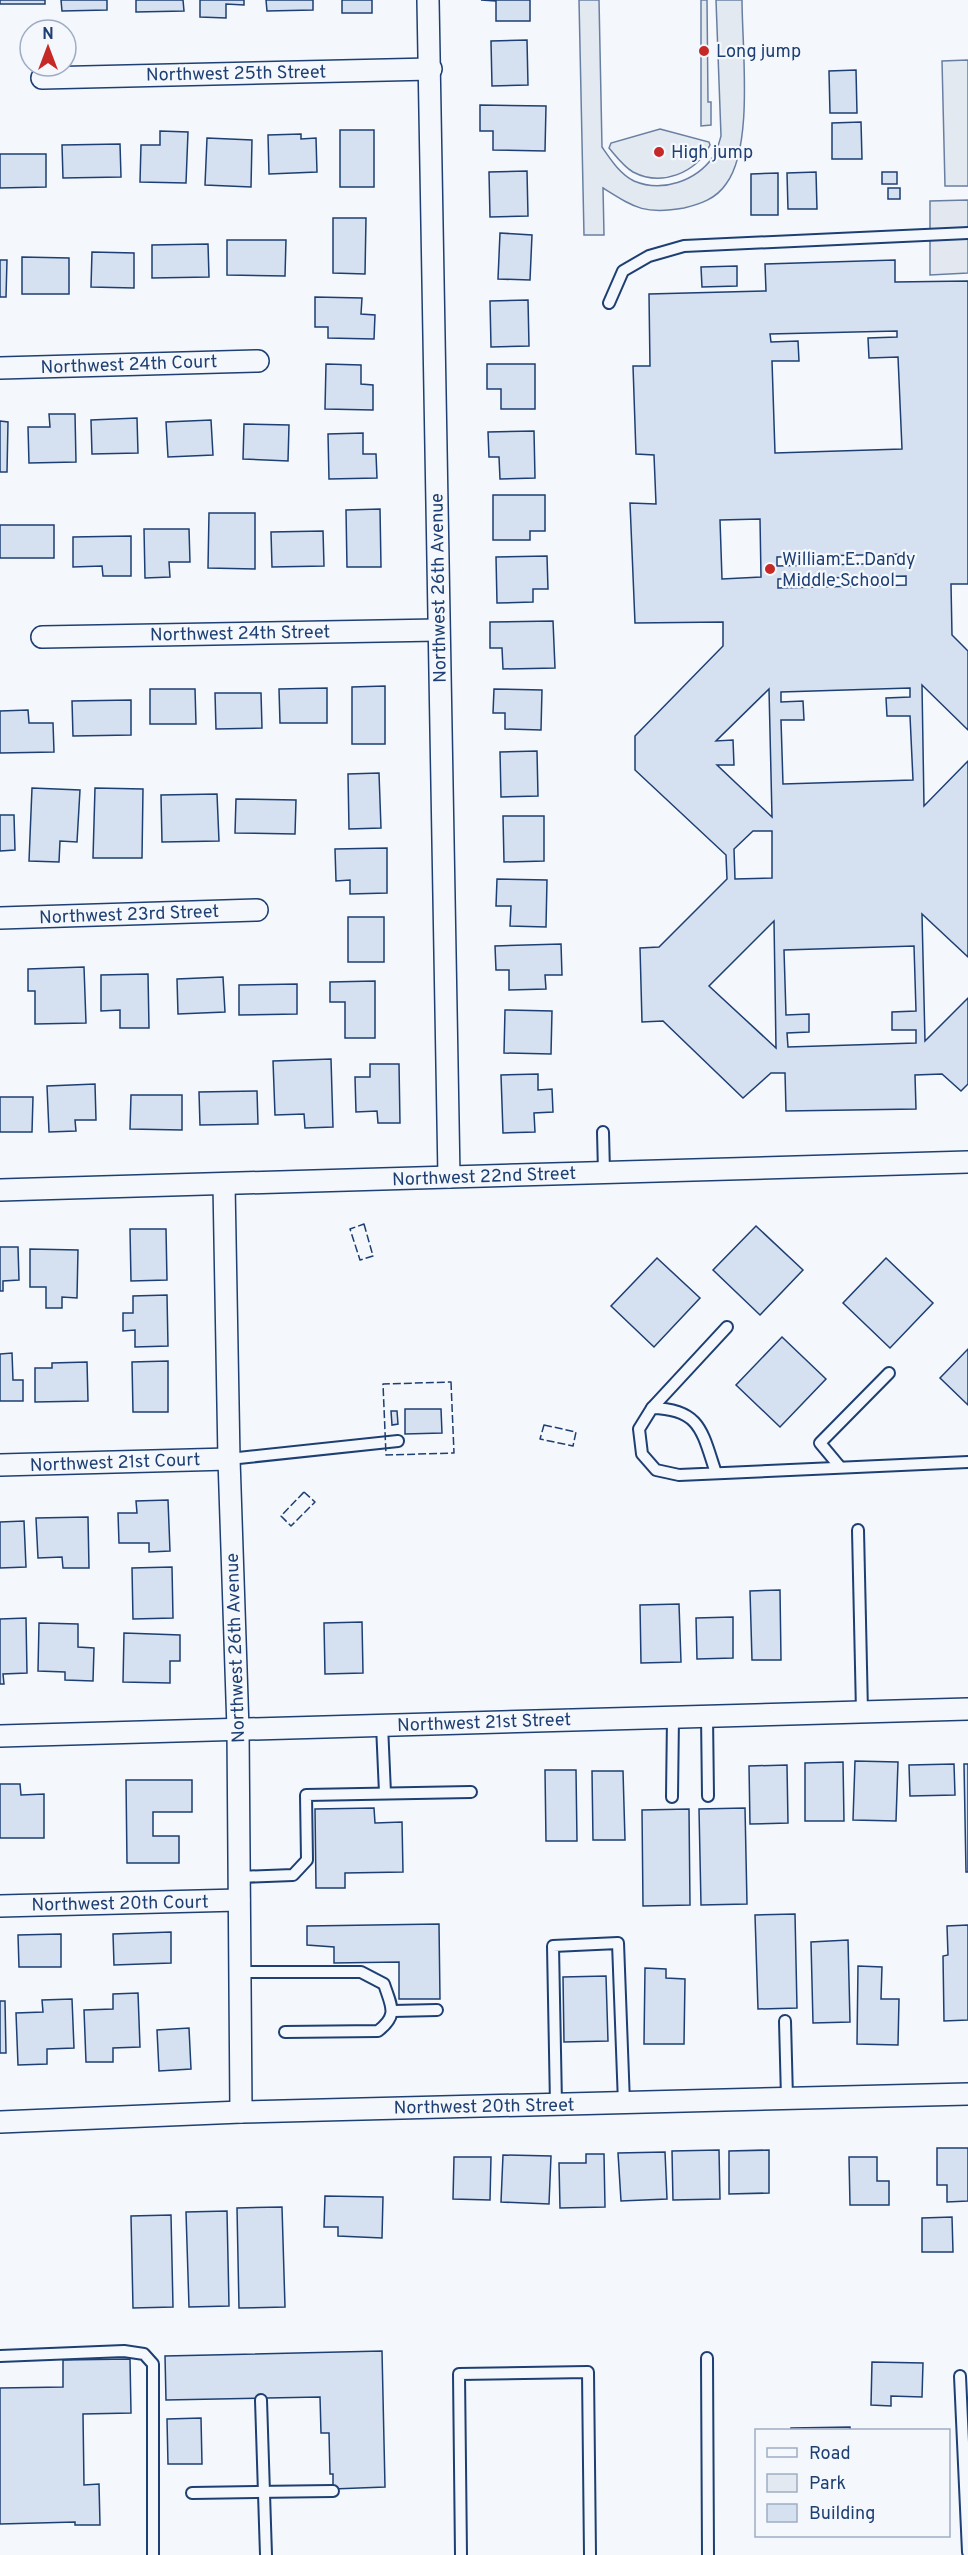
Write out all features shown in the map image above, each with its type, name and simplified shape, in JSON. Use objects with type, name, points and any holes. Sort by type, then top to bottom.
[{"type":"street","name":"Northwest 26th Avenue","points":[[428,0],[449,1177]]},
{"type":"street","name":"Northwest 25th Street","points":[[78,77],[431,69]]},
{"type":"street","name":"Northwest 24th Court","points":[[0,368],[258,361]]},
{"type":"street","name":"Northwest 24th Street","points":[[42,637],[438,630]]},
{"type":"street","name":"Northwest 23rd Street","points":[[0,918],[257,910]]},
{"type":"street","name":"Northwest 22nd Street","points":[[0,1190],[968,1162]]},
{"type":"street","name":"Northwest 26th Avenue","points":[[224,1184],[229,1459],[238,1729],[241,2112]]},
{"type":"street","name":"Northwest 21st Court","points":[[0,1465],[229,1459]]},
{"type":"street","name":"Northwest 21st Street","points":[[0,1736],[968,1709]]},
{"type":"street","name":"Northwest 20th Court","points":[[0,1906],[239,1900]]},
{"type":"street","name":"Northwest 20th Street","points":[[0,2122],[241,2112],[968,2094]]},
{"type":"lane","points":[[609,303],[623,271],[649,256],[684,246],[968,233]]},
{"type":"lane","points":[[603,1132],[604,1172]]},
{"type":"lane","points":[[727,1327],[652,1408],[639,1429],[642,1454],[656,1470],[679,1475],[968,1462]]},
{"type":"lane","points":[[840,1467],[820,1443],[890,1373]]},
{"type":"lane","points":[[652,1408],[675,1408],[693,1418],[706,1443],[716,1473]]},
{"type":"lane","points":[[229,1459],[398,1441]]},
{"type":"lane","points":[[858,1530],[862,1712]]},
{"type":"lane","points":[[707,1716],[708,1796]]},
{"type":"lane","points":[[672,1797],[673,1717]]},
{"type":"lane","points":[[382,1725],[385,1793]]},
{"type":"lane","points":[[239,1877],[293,1875],[307,1860],[306,1795],[471,1792]]},
{"type":"lane","points":[[556,2104],[553,1946],[618,1943],[624,2103]]},
{"type":"lane","points":[[240,1972],[361,1972],[384,1984],[393,2011],[390,2022],[378,2031],[285,2032]]},
{"type":"lane","points":[[393,2011],[437,2010]]},
{"type":"lane","points":[[785,2021],[787,2098]]},
{"type":"lane","points":[[0,2356],[124,2351],[144,2355],[153,2364],[153,2555]]},
{"type":"lane","points":[[707,2358],[708,2555]]},
{"type":"lane","points":[[461,2555],[459,2374],[588,2372],[590,2555]]},
{"type":"lane","points":[[960,2376],[968,2552]]},
{"type":"lane","points":[[261,2400],[266,2555]]},
{"type":"lane","points":[[192,2493],[333,2491]]},
{"type":"green space","points":[[579,0],[599,0],[602,147],[624,175],[634,181],[656,186],[678,182],[697,173],[716,152],[721,136],[716,0],[742,0],[744,96],[740,146],[735,167],[726,184],[713,197],[684,208],[659,211],[632,205],[603,188],[604,235],[584,235]]},
{"type":"green space","name":"Long jump","points":[[701,0],[707,0],[708,102],[711,102],[711,125],[701,126]]},
{"type":"green space","points":[[968,60],[968,186],[945,186],[942,61]]},
{"type":"green space","name":"High jump","points":[[660,129],[709,142],[710,145],[704,155],[687,170],[677,175],[655,178],[633,172],[609,148],[611,143]]},
{"type":"shaded area","points":[[968,200],[968,273],[930,275],[930,201]]},
{"type":"building","points":[[0,0],[45,0],[45,4],[0,4]]},
{"type":"building","points":[[61,0],[107,0],[107,10],[62,11]]},
{"type":"building","points":[[136,0],[183,0],[184,11],[136,12]]},
{"type":"building","points":[[200,0],[244,0],[244,5],[226,4],[226,18],[200,17]]},
{"type":"building","points":[[266,0],[313,0],[313,10],[267,11]]},
{"type":"building","points":[[342,0],[372,0],[372,13],[342,13]]},
{"type":"building","points":[[481,0],[530,0],[530,21],[496,21],[496,1]]},
{"type":"building","points":[[527,40],[528,85],[492,86],[491,41]]},
{"type":"building","points":[[856,70],[857,113],[830,113],[829,71]]},
{"type":"building","points":[[480,105],[546,106],[545,151],[493,150],[493,131],[480,131]]},
{"type":"building","points":[[861,122],[862,159],[832,159],[832,123]]},
{"type":"building","points":[[340,130],[374,130],[374,187],[340,187]]},
{"type":"building","points":[[160,131],[188,132],[186,183],[140,182],[141,145],[160,145]]},
{"type":"building","points":[[301,134],[301,139],[316,138],[317,172],[269,174],[268,135]]},
{"type":"building","points":[[207,138],[252,140],[251,187],[205,185]]},
{"type":"building","points":[[120,144],[121,177],[63,178],[62,145]]},
{"type":"building","points":[[0,154],[46,154],[46,187],[0,188]]},
{"type":"building","points":[[527,171],[528,216],[490,217],[489,172]]},
{"type":"building","points":[[816,172],[817,209],[788,209],[787,173]]},
{"type":"building","points":[[882,172],[897,172],[897,184],[882,184]]},
{"type":"building","points":[[778,173],[778,215],[751,215],[751,174]]},
{"type":"building","points":[[888,188],[900,188],[900,199],[888,199]]},
{"type":"building","points":[[333,218],[366,218],[365,274],[333,273]]},
{"type":"building","points":[[500,233],[532,235],[530,280],[498,279]]},
{"type":"building","points":[[227,240],[286,240],[285,276],[227,275]]},
{"type":"building","points":[[208,244],[209,277],[152,278],[152,245]]},
{"type":"building","points":[[92,252],[134,253],[134,288],[91,287]]},
{"type":"building","points":[[22,257],[69,258],[69,294],[22,294]]},
{"type":"building","points":[[0,260],[7,260],[6,297],[0,297]]},
{"type":"building","points":[[895,260],[895,282],[968,281],[968,584],[951,584],[952,635],[968,651],[968,730],[922,685],[924,806],[968,761],[968,957],[922,914],[925,1041],[968,998],[968,1084],[961,1091],[942,1074],[915,1075],[916,1109],[786,1111],[785,1073],[771,1073],[743,1098],[663,1021],[642,1022],[640,948],[659,947],[727,879],[726,855],[635,770],[635,736],[723,646],[723,622],[635,623],[630,503],[656,504],[654,455],[636,454],[633,366],[650,366],[649,294],[766,291],[765,264]],"holes":[[[897,331],[897,337],[868,338],[869,358],[898,357],[902,449],[775,453],[772,361],[799,361],[798,341],[771,342],[770,334]],[[760,519],[761,577],[722,579],[720,520]],[[905,554],[905,563],[777,566],[777,557]],[[906,576],[906,585],[778,588],[778,579]],[[910,688],[910,697],[886,698],[887,716],[910,716],[913,780],[783,784],[781,720],[804,720],[803,701],[781,702],[781,692]],[[769,689],[772,817],[717,765],[734,765],[733,740],[716,741]],[[753,831],[772,831],[772,878],[735,879],[734,849]],[[774,921],[776,1048],[709,986]],[[914,946],[916,1011],[892,1012],[892,1030],[916,1030],[916,1043],[788,1047],[787,1033],[809,1032],[809,1014],[786,1015],[784,950]]]},
{"type":"building","points":[[737,266],[737,286],[702,287],[701,267]]},
{"type":"building","points":[[315,297],[362,298],[361,314],[375,315],[374,339],[328,338],[328,327],[315,327]]},
{"type":"building","points":[[528,300],[529,346],[491,347],[490,301]]},
{"type":"building","points":[[326,364],[361,365],[361,384],[373,385],[373,410],[325,409]]},
{"type":"building","points":[[487,364],[535,364],[535,409],[501,409],[501,389],[487,389]]},
{"type":"building","points":[[49,414],[75,414],[76,462],[29,463],[28,427],[50,427]]},
{"type":"building","points":[[137,418],[138,453],[92,454],[91,420]]},
{"type":"building","points":[[211,420],[213,455],[168,457],[166,422]]},
{"type":"building","points":[[0,421],[8,422],[7,472],[0,472]]},
{"type":"building","points":[[244,424],[289,425],[288,461],[243,459]]},
{"type":"building","points":[[534,431],[535,478],[500,479],[499,457],[489,457],[488,432]]},
{"type":"building","points":[[363,433],[363,454],[376,454],[377,478],[329,479],[328,434]]},
{"type":"building","points":[[493,495],[545,495],[545,531],[530,531],[530,540],[493,540]]},
{"type":"building","points":[[380,509],[381,567],[347,567],[346,510]]},
{"type":"building","points":[[209,513],[255,513],[255,569],[208,568]]},
{"type":"building","points":[[0,525],[54,525],[54,558],[0,558]]},
{"type":"building","points":[[144,529],[189,529],[190,562],[169,562],[170,577],[145,578]]},
{"type":"building","points":[[323,531],[324,566],[272,567],[271,532]]},
{"type":"building","points":[[131,536],[131,576],[103,576],[102,566],[73,567],[73,537]]},
{"type":"building","points":[[547,556],[548,589],[533,589],[533,602],[497,603],[496,557]]},
{"type":"building","points":[[553,621],[555,668],[503,669],[502,648],[490,648],[490,622]]},
{"type":"building","points":[[385,686],[385,744],[352,744],[352,687]]},
{"type":"building","points":[[327,688],[327,723],[280,723],[279,689]]},
{"type":"building","points":[[150,689],[195,689],[196,724],[150,724]]},
{"type":"building","points":[[494,689],[542,690],[541,730],[505,729],[505,713],[493,713]]},
{"type":"building","points":[[215,693],[261,693],[262,728],[216,729]]},
{"type":"building","points":[[131,700],[131,735],[73,736],[72,701]]},
{"type":"building","points":[[28,710],[29,723],[53,723],[54,752],[0,753],[0,711]]},
{"type":"building","points":[[537,751],[538,796],[501,797],[500,752]]},
{"type":"building","points":[[379,773],[381,828],[349,829],[348,774]]},
{"type":"building","points":[[32,788],[80,790],[77,842],[60,841],[59,862],[29,861]]},
{"type":"building","points":[[95,788],[143,789],[142,858],[93,858]]},
{"type":"building","points":[[217,794],[219,841],[162,842],[161,795]]},
{"type":"building","points":[[236,799],[296,800],[295,834],[235,833]]},
{"type":"building","points":[[0,815],[14,815],[15,850],[0,851]]},
{"type":"building","points":[[503,816],[544,816],[544,861],[504,862]]},
{"type":"building","points":[[387,848],[387,893],[350,894],[350,880],[336,881],[335,849]]},
{"type":"building","points":[[497,879],[547,880],[546,927],[510,926],[511,906],[496,906]]},
{"type":"building","points":[[348,917],[384,917],[384,962],[348,962]]},
{"type":"building","points":[[561,944],[562,975],[545,975],[546,989],[509,990],[509,970],[496,970],[495,946]]},
{"type":"building","points":[[84,967],[86,1023],[35,1024],[35,991],[28,991],[28,969]]},
{"type":"building","points":[[148,974],[149,1028],[120,1028],[120,1010],[101,1011],[101,975]]},
{"type":"building","points":[[223,977],[225,1012],[178,1014],[177,979]]},
{"type":"building","points":[[375,981],[375,1038],[345,1038],[345,1002],[330,1002],[330,982]]},
{"type":"building","points":[[297,984],[297,1014],[239,1015],[239,985]]},
{"type":"building","points":[[505,1010],[552,1011],[551,1054],[504,1053]]},
{"type":"building","points":[[331,1059],[333,1127],[305,1128],[304,1114],[275,1115],[273,1061]]},
{"type":"building","points":[[370,1064],[399,1064],[400,1123],[378,1123],[377,1111],[356,1112],[355,1077],[370,1077]]},
{"type":"building","points":[[538,1074],[538,1090],[552,1089],[553,1112],[534,1113],[535,1132],[503,1133],[501,1075]]},
{"type":"building","points":[[95,1084],[96,1120],[75,1120],[76,1131],[49,1132],[47,1086]]},
{"type":"building","points":[[257,1091],[258,1124],[200,1125],[199,1092]]},
{"type":"building","points":[[131,1095],[182,1095],[182,1130],[130,1129]]},
{"type":"building","points":[[0,1097],[33,1097],[32,1132],[0,1132]]},
{"type":"building","points":[[756,1226],[803,1270],[760,1315],[713,1270]]},
{"type":"building","points":[[130,1229],[166,1229],[167,1280],[131,1281]]},
{"type":"building","points":[[0,1247],[18,1247],[19,1280],[3,1281],[3,1291],[0,1291]]},
{"type":"building","points":[[30,1249],[78,1250],[77,1298],[62,1297],[62,1308],[46,1308],[46,1287],[30,1287]]},
{"type":"building","points":[[657,1258],[700,1298],[654,1347],[611,1306]]},
{"type":"building","points":[[886,1258],[933,1303],[890,1348],[843,1303]]},
{"type":"building","points":[[167,1295],[168,1346],[135,1347],[135,1330],[123,1331],[123,1313],[133,1313],[133,1296]]},
{"type":"building","points":[[782,1337],[826,1379],[780,1427],[736,1385]]},
{"type":"building","points":[[968,1349],[968,1405],[940,1378]]},
{"type":"building","points":[[12,1353],[13,1380],[23,1380],[23,1401],[0,1401],[0,1354]]},
{"type":"building","points":[[168,1361],[168,1412],[133,1412],[132,1362]]},
{"type":"building","points":[[87,1362],[88,1401],[35,1402],[35,1368],[52,1368],[52,1363]]},
{"type":"building","points":[[405,1409],[441,1409],[442,1433],[405,1434]]},
{"type":"building","points":[[391,1411],[397,1411],[398,1424],[392,1425]]},
{"type":"building","points":[[168,1500],[170,1551],[149,1552],[149,1543],[119,1543],[118,1513],[137,1513],[136,1501]]},
{"type":"building","points":[[88,1517],[89,1568],[63,1568],[62,1557],[38,1558],[36,1518]]},
{"type":"building","points":[[24,1521],[26,1567],[0,1568],[0,1522]]},
{"type":"building","points":[[172,1567],[173,1618],[133,1619],[132,1568]]},
{"type":"building","points":[[780,1590],[781,1660],[752,1660],[750,1591]]},
{"type":"building","points":[[679,1604],[681,1662],[641,1663],[640,1605]]},
{"type":"building","points":[[733,1617],[733,1658],[697,1659],[696,1618]]},
{"type":"building","points":[[26,1618],[27,1673],[3,1674],[4,1684],[0,1684],[0,1619]]},
{"type":"building","points":[[362,1622],[363,1673],[325,1674],[324,1623]]},
{"type":"building","points":[[39,1623],[78,1624],[78,1647],[94,1648],[93,1681],[65,1680],[65,1672],[38,1671]]},
{"type":"building","points":[[124,1633],[180,1635],[180,1661],[170,1661],[170,1683],[123,1682]]},
{"type":"building","points":[[855,1761],[898,1762],[896,1821],[853,1820]]},
{"type":"building","points":[[843,1762],[844,1821],[805,1821],[805,1763]]},
{"type":"building","points":[[954,1764],[955,1795],[910,1796],[909,1765]]},
{"type":"building","points":[[964,1764],[968,1764],[968,1872],[966,1872]]},
{"type":"building","points":[[787,1765],[788,1823],[750,1824],[749,1766]]},
{"type":"building","points":[[545,1770],[576,1770],[577,1841],[546,1841]]},
{"type":"building","points":[[592,1771],[623,1771],[625,1840],[593,1840]]},
{"type":"building","points":[[126,1780],[192,1780],[192,1812],[153,1812],[153,1836],[179,1836],[179,1863],[127,1863]]},
{"type":"building","points":[[0,1784],[20,1784],[21,1795],[44,1794],[44,1838],[0,1838]]},
{"type":"building","points":[[374,1808],[375,1823],[402,1822],[403,1872],[345,1873],[345,1888],[316,1888],[315,1809]]},
{"type":"building","points":[[745,1808],[747,1904],[701,1905],[699,1809]]},
{"type":"building","points":[[689,1809],[690,1905],[643,1906],[642,1810]]},
{"type":"building","points":[[795,1914],[797,2008],[758,2009],[755,1915]]},
{"type":"building","points":[[439,1924],[440,1999],[399,1999],[399,1962],[334,1963],[334,1947],[307,1945],[307,1926]]},
{"type":"building","points":[[968,1925],[968,2020],[944,2021],[943,1956],[948,1955],[947,1926]]},
{"type":"building","points":[[171,1932],[171,1963],[114,1965],[113,1934]]},
{"type":"building","points":[[61,1934],[61,1967],[19,1967],[18,1935]]},
{"type":"building","points":[[848,1940],[850,2022],[813,2023],[811,1942]]},
{"type":"building","points":[[858,1966],[882,1967],[881,1999],[899,1999],[898,2045],[857,2044]]},
{"type":"building","points":[[645,1968],[666,1969],[666,1978],[685,1979],[684,2044],[644,2044]]},
{"type":"building","points":[[606,1976],[608,2041],[564,2042],[563,1977]]},
{"type":"building","points":[[138,1993],[140,2047],[113,2048],[113,2062],[86,2062],[84,2010],[113,2009],[113,1994]]},
{"type":"building","points":[[72,1999],[74,2048],[47,2049],[47,2064],[18,2065],[16,2013],[43,2012],[42,2000]]},
{"type":"building","points":[[0,2001],[5,2001],[6,2053],[0,2053]]},
{"type":"building","points":[[189,2028],[191,2069],[159,2071],[157,2030]]},
{"type":"building","points":[[937,2148],[968,2148],[968,2201],[947,2202],[947,2185],[937,2185]]},
{"type":"building","points":[[719,2150],[720,2199],[673,2200],[672,2151]]},
{"type":"building","points":[[769,2150],[769,2193],[729,2194],[729,2151]]},
{"type":"building","points":[[665,2152],[667,2199],[621,2201],[618,2153]]},
{"type":"building","points":[[586,2154],[604,2154],[605,2207],[560,2208],[559,2163],[586,2163]]},
{"type":"building","points":[[503,2155],[551,2156],[549,2204],[501,2202]]},
{"type":"building","points":[[454,2157],[491,2157],[490,2200],[453,2199]]},
{"type":"building","points":[[849,2157],[877,2157],[877,2181],[889,2181],[889,2205],[850,2205]]},
{"type":"building","points":[[325,2196],[383,2197],[382,2238],[338,2236],[338,2227],[324,2227]]},
{"type":"building","points":[[282,2207],[285,2307],[239,2308],[237,2208]]},
{"type":"building","points":[[227,2211],[229,2306],[189,2307],[186,2212]]},
{"type":"building","points":[[171,2215],[173,2307],[133,2308],[131,2216]]},
{"type":"building","points":[[952,2217],[953,2252],[922,2252],[922,2218]]},
{"type":"building","points":[[382,2351],[385,2487],[333,2489],[333,2474],[330,2474],[329,2433],[321,2433],[320,2397],[166,2400],[165,2356]]},
{"type":"building","points":[[130,2359],[131,2413],[83,2414],[84,2485],[99,2484],[100,2525],[75,2525],[75,2522],[0,2524],[0,2388],[63,2387],[63,2360]]},
{"type":"building","points":[[872,2362],[923,2363],[922,2397],[891,2396],[891,2406],[871,2405]]},
{"type":"building","points":[[201,2418],[202,2464],[168,2464],[167,2419]]},
{"type":"building","points":[[850,2427],[850,2429],[791,2429]]},
{"type":"fence","points":[[364,1224],[373,1256],[360,1260],[350,1229],[364,1224]]},
{"type":"fence","points":[[451,1382],[454,1453],[386,1455],[383,1384],[451,1382]]},
{"type":"fence","points":[[544,1425],[576,1432],[573,1446],[540,1439],[544,1425]]},
{"type":"fence","points":[[304,1492],[315,1502],[291,1526],[281,1516],[304,1492]]},
{"type":"place","name":"Long jump","points":[[704,51]]},
{"type":"place","name":"High jump","points":[[659,152]]},
{"type":"place","name":"William E. Dandy Middle School","points":[[770,569]]}]
